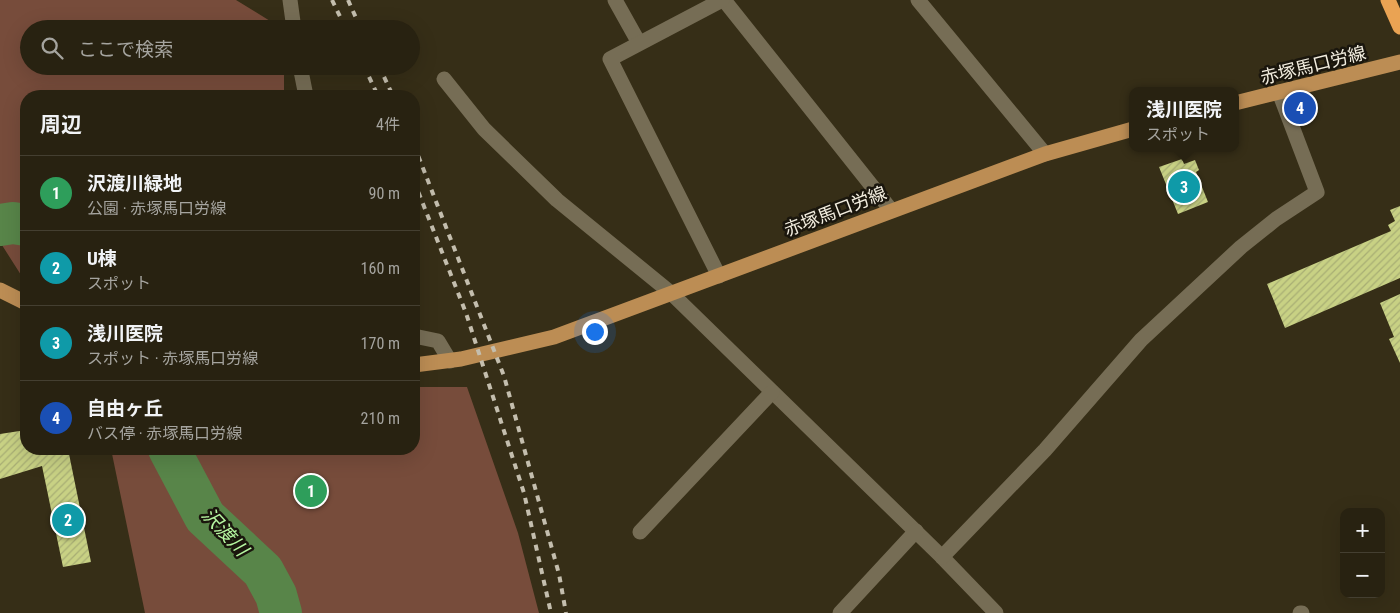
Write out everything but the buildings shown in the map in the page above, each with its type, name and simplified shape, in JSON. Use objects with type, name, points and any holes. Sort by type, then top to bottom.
[{"type":"highway","points":[[1388,0],[1400,27]]},
{"type":"main road","name":"赤塚馬口労線","points":[[1239,102],[1400,62]]},
{"type":"main road","name":"赤塚馬口労線","points":[[455,360],[554,337],[1045,154],[1129,130]]},
{"type":"main road","points":[[0,290],[20,300]]},
{"type":"main road","points":[[420,364],[455,360]]},
{"type":"street","points":[[290,0],[293,20]]},
{"type":"street","points":[[615,0],[639,43]]},
{"type":"street","points":[[718,276],[610,59],[723,0],[891,210]]},
{"type":"street","points":[[918,0],[1045,154]]},
{"type":"street","points":[[302,75],[305,90]]},
{"type":"street","points":[[444,79],[484,129],[557,200],[671,292],[942,556],[996,613]]},
{"type":"street","points":[[942,556],[1046,450],[1141,340],[1241,246],[1276,219],[1317,192],[1279,92]]},
{"type":"street","points":[[420,337],[438,340],[455,360]]},
{"type":"street","points":[[640,532],[772,392]]},
{"type":"street","points":[[840,613],[916,531]]},
{"type":"shaded area","points":[[0,0],[236,0],[268,20],[20,20],[20,75],[284,75],[284,90],[20,90],[20,273],[0,242]]},
{"type":"shaded area","points":[[420,387],[467,387],[518,533],[539,613],[145,613],[112,455],[420,455]]},
{"type":"waterway","name":"沢渡川","points":[[0,225],[20,224]]},
{"type":"waterway","name":"沢渡川","points":[[172,455],[205,517],[263,571],[276,595],[281,613]]},
{"type":"railway","points":[[332,0],[342,20]]},
{"type":"railway","points":[[348,0],[357,20]]},
{"type":"railway","points":[[368,75],[375,90]]},
{"type":"railway","points":[[383,75],[390,90]]},
{"type":"railway","points":[[420,160],[504,376],[559,574],[566,613]]},
{"type":"railway","points":[[420,196],[466,313],[524,493],[551,613]]},
{"type":"place","name":"自由ヶ丘","points":[[1300,108]]},
{"type":"place","name":"浅川医院","points":[[1184,187]]},
{"type":"place","name":"沢渡川緑地","points":[[311,491]]},
{"type":"place","name":"U棟","points":[[68,520]]}]
